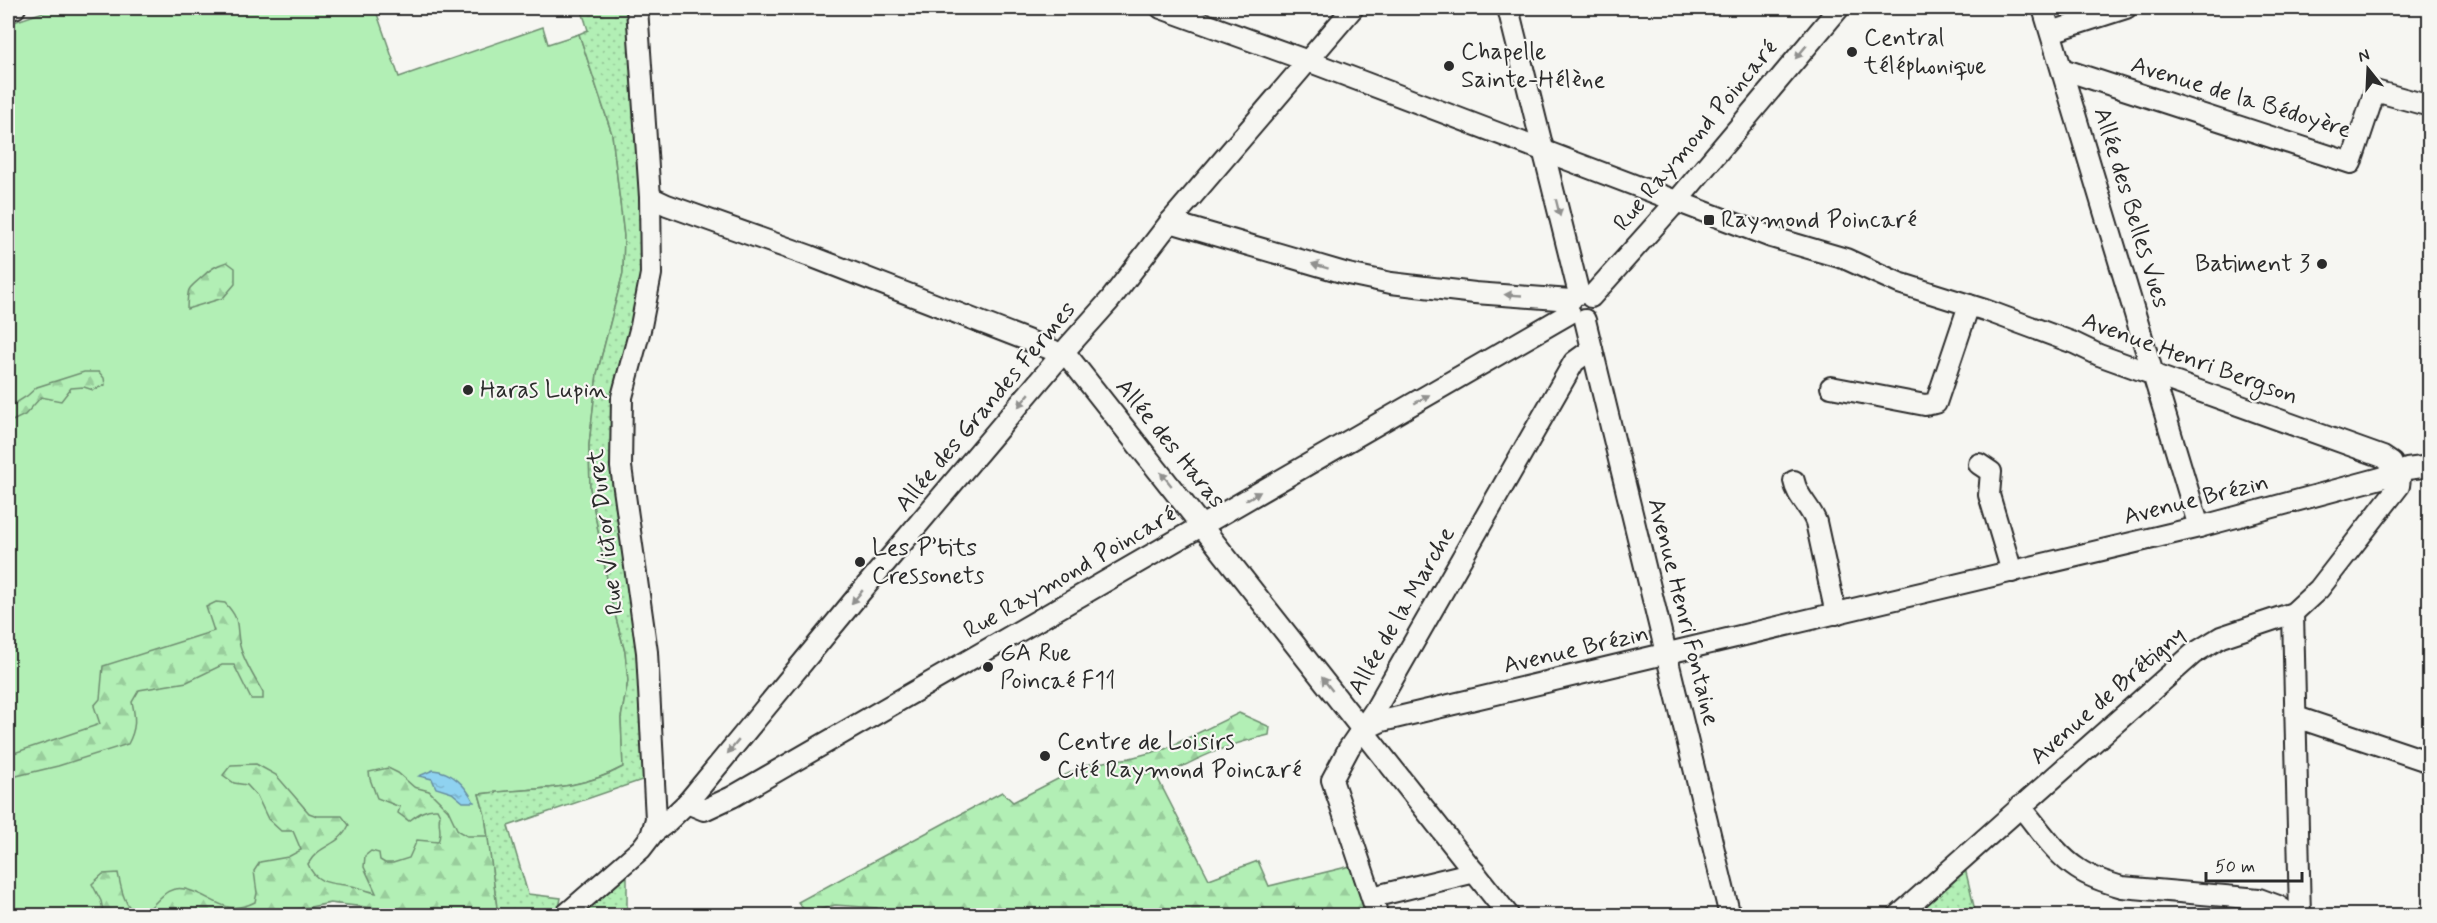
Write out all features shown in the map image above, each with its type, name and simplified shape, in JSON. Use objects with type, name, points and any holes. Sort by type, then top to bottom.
[{"type":"street","points":[[8,10],[15,8]]},
{"type":"street","name":"Rue Victor Duret","points":[[636,8],[650,197],[651,274],[641,326],[622,398],[621,467],[647,652],[656,810],[652,835]]},
{"type":"street","name":"Avenue Henri Bergson","points":[[1161,8],[1308,61],[1771,237],[1846,259],[1899,283],[2074,342],[2099,355],[2383,457],[2398,471]]},
{"type":"street","name":"Allée des Grandes Fermes","points":[[564,915],[641,849],[652,835],[687,803],[1061,355],[1110,300],[1170,222],[1353,8]]},
{"type":"street","name":"Avenue Henri Fontaine","points":[[1508,8],[1730,915]]},
{"type":"street","name":"Rue Raymond Poincaré","points":[[687,803],[704,810],[718,805],[1580,305],[1677,201],[1839,8]]},
{"type":"street","name":"Allée des Belles Vues","points":[[2043,8],[2199,526]]},
{"type":"street","points":[[2051,32],[2126,8]]},
{"type":"street","name":"Avenue de la Bédoyère","points":[[2062,69],[2351,163],[2374,91],[2430,106]]},
{"type":"street","name":"Allée des Haras","points":[[650,197],[667,206],[810,256],[1050,348],[1070,359],[1509,915]]},
{"type":"street","points":[[1170,222],[1348,274],[1464,292],[1580,305]]},
{"type":"street","points":[[1831,387],[1925,405],[1936,403],[1969,305]]},
{"type":"street","name":"Allée de la Marche","points":[[1375,906],[1332,780],[1574,362],[1592,349]]},
{"type":"street","points":[[1979,464],[1991,472],[1989,495],[2012,572]]},
{"type":"street","points":[[2398,471],[2430,466]]},
{"type":"street","name":"Avenue Brézin","points":[[1363,730],[1382,721],[1667,655],[2199,526],[2398,471]]},
{"type":"street","name":"Avenue de Brétigny","points":[[1898,915],[2193,654],[2220,637],[2293,613],[2319,589],[2399,486],[2398,471]]},
{"type":"street","points":[[1794,481],[1796,492],[1812,511],[1816,522],[1836,614]]},
{"type":"street","points":[[2293,613],[2300,915]]},
{"type":"street","points":[[2296,717],[2430,762]]},
{"type":"street","points":[[2020,806],[2059,853],[2078,870],[2107,882],[2122,887],[2259,899],[2293,915]]},
{"type":"street","points":[[1375,906],[1475,873]]},
{"type":"green space","points":[[55,8],[375,8],[399,77],[543,27],[548,44],[579,34],[612,134],[624,236],[623,273],[597,374],[589,445],[590,488],[611,599],[625,652],[628,681],[621,718],[623,767],[570,785],[479,794],[485,815],[498,915],[438,915],[330,903],[270,916],[8,915],[8,24]]},
{"type":"green space","points":[[581,8],[629,8],[646,264],[620,380],[642,635],[645,779],[508,826],[528,894],[561,898],[559,908],[551,915],[498,915],[485,815],[479,794],[570,785],[623,767],[621,718],[628,681],[625,652],[611,599],[590,488],[589,445],[597,374],[623,273],[624,236],[612,134],[579,34],[588,30]]},
{"type":"green space","points":[[227,262],[235,268],[235,284],[223,298],[187,309],[188,292],[191,287],[211,269]]},
{"type":"green space","points":[[84,372],[99,372],[104,378],[105,385],[93,390],[84,387],[71,388],[61,401],[41,397],[25,415],[8,423],[8,408],[37,387]]},
{"type":"green space","points":[[216,602],[225,603],[234,614],[242,652],[263,693],[263,699],[251,699],[234,665],[222,665],[187,682],[139,690],[132,702],[134,724],[133,734],[128,744],[58,766],[8,778],[8,755],[100,724],[94,706],[100,699],[103,666],[214,631],[206,607]]},
{"type":"green space","points":[[1239,713],[1270,727],[1269,735],[1212,753],[1158,779],[1209,879],[1258,861],[1269,886],[1355,865],[1372,915],[880,916],[877,908],[835,905],[816,911],[804,910],[798,902],[1002,792],[1013,802],[1085,765],[1130,758],[1165,749]]},
{"type":"green space","points":[[256,764],[276,775],[309,813],[317,816],[342,816],[349,825],[340,838],[318,852],[308,864],[315,876],[326,882],[376,893],[364,867],[365,856],[371,851],[379,853],[380,860],[385,863],[409,858],[417,840],[438,842],[440,815],[437,809],[429,809],[409,821],[398,813],[400,807],[377,798],[369,772],[388,768],[398,773],[414,787],[429,791],[448,810],[458,831],[467,836],[488,836],[498,915],[438,915],[330,903],[270,915],[138,915],[150,908],[170,890],[177,888],[195,892],[219,904],[234,908],[255,902],[257,893],[254,871],[260,862],[288,857],[301,850],[293,831],[281,831],[268,819],[257,796],[247,785],[234,783],[223,775],[231,765]]},
{"type":"green space","points":[[1965,868],[1976,915],[1911,915]]},
{"type":"green space","points":[[118,873],[126,902],[138,915],[104,915],[101,901],[92,884],[103,874]]},
{"type":"green space","points":[[627,876],[627,915],[582,915]]},
{"type":"water","points":[[433,770],[446,773],[458,780],[474,802],[463,802],[452,793],[436,788],[432,779],[419,776]]},
{"type":"place","name":"Central téléphonique","points":[[1852,52]]},
{"type":"place","name":"Chapelle Sainte-Hélène","points":[[1449,66]]},
{"type":"place","name":"Raymond Poincaré","points":[[1709,220]]},
{"type":"place","name":"Batiment 3","points":[[2322,264]]},
{"type":"place","name":"Haras Lupin","points":[[468,390]]},
{"type":"place","name":"Les P’tits Cressonets","points":[[860,562]]},
{"type":"place","name":"GA Rue Poincaé F11","points":[[988,667]]},
{"type":"place","name":"Centre de Loisirs Cité Raymond Poincaré","points":[[1045,756]]}]
